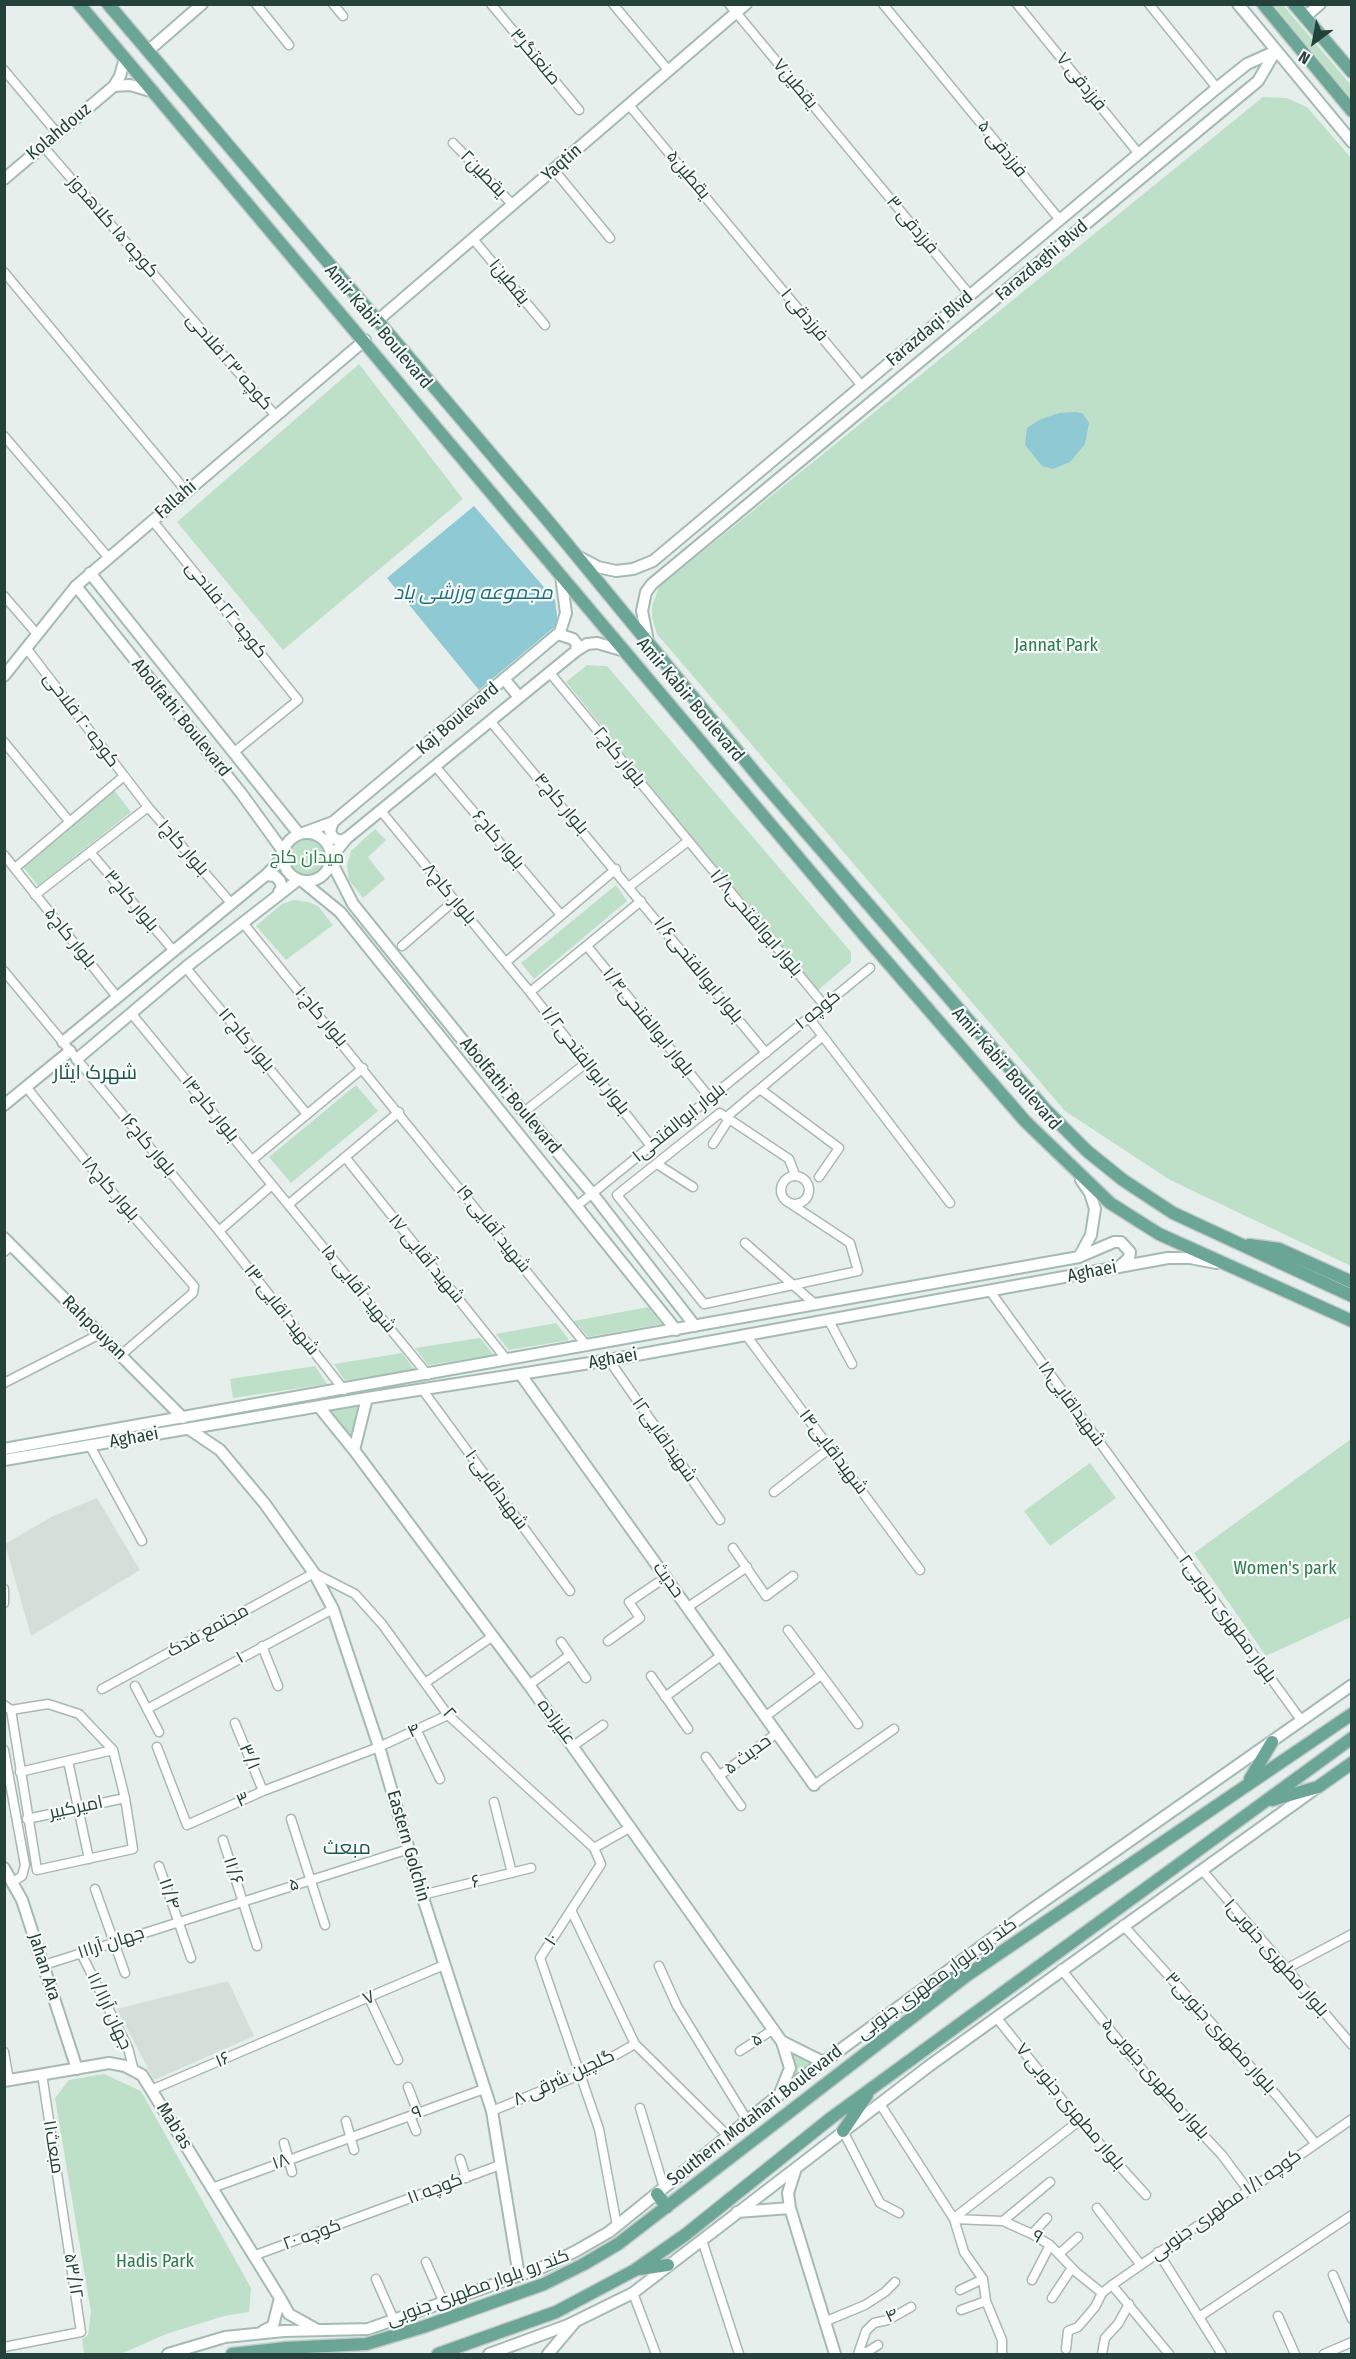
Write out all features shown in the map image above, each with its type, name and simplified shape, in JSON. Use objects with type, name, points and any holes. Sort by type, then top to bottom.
[{"type":"main road","name":"Amir Kabir Boulevard","points":[[80,4],[365,339],[863,934],[1025,1121],[1110,1203],[1150,1228],[1221,1264],[1352,1321]]},
{"type":"main road","name":"Amir Kabir Boulevard","points":[[108,4],[576,555],[762,781],[1045,1109],[1087,1151],[1124,1180],[1173,1213],[1352,1296]]},
{"type":"main road","points":[[1263,4],[1352,111]]},
{"type":"main road","points":[[1294,4],[1352,72]]},
{"type":"main road","points":[[863,934],[881,920]]},
{"type":"main road","points":[[1239,1245],[1279,1249],[1352,1282]]},
{"type":"main road","points":[[1335,1725],[1352,1703]]},
{"type":"main road","name":"ُSouthern Motahari Boulevard","points":[[232,2355],[286,2348],[366,2344],[423,2328],[544,2284],[618,2244],[966,1976],[1247,1782],[1352,1714]]},
{"type":"main road","points":[[438,2355],[556,2312],[635,2270],[685,2235],[873,2087],[1352,1738]]},
{"type":"main road","points":[[1247,1782],[1272,1742]]},
{"type":"main road","points":[[1265,1802],[1318,1787],[1352,1763]]},
{"type":"main road","points":[[933,1982],[966,1976]]},
{"type":"main road","points":[[843,2131],[873,2087]]},
{"type":"main road","points":[[661,2191],[667,2207]]},
{"type":"main road","points":[[635,2270],[668,2265]]},
{"type":"street","points":[[148,51],[202,4]]},
{"type":"street","points":[[256,4],[289,45]]},
{"type":"street","points":[[333,4],[343,16]]},
{"type":"street","name":"صنعتگر۳","points":[[491,4],[579,110]]},
{"type":"street","points":[[613,4],[669,71]]},
{"type":"street","name":"Yaqtin","points":[[377,321],[669,71],[733,9],[746,4]]},
{"type":"street","name":"فرزدقی ۵","points":[[883,4],[1060,220]]},
{"type":"street","points":[[1149,4],[1217,88]]},
{"type":"street","points":[[1238,4],[1352,142]]},
{"type":"street","points":[[1305,18],[1320,4]]},
{"type":"street","name":"فرزدقی ۷","points":[[1020,8],[1139,154]]},
{"type":"street","name":"یقطین۷","points":[[733,9],[853,154]]},
{"type":"street","name":"Farazdaqi Blvd","points":[[576,555],[598,567],[616,571],[633,569],[653,561],[1217,88],[1247,64],[1276,51]]},
{"type":"street","name":"Farazdaghi Blvd","points":[[648,641],[642,617],[642,602],[652,584],[1258,81],[1276,51]]},
{"type":"street","name":"Kolahdouz","points":[[4,179],[114,86],[120,76],[125,58]]},
{"type":"street","points":[[1247,64],[1258,81]]},
{"type":"street","points":[[4,70],[57,133]]},
{"type":"street","points":[[114,86],[130,85],[154,92]]},
{"type":"street","name":"یقطین۵","points":[[629,105],[746,245]]},
{"type":"street","name":"یقطین۲","points":[[453,142],[513,205]]},
{"type":"street","name":"کوچه ۱۵ کلاهدوز","points":[[43,146],[182,308]]},
{"type":"street","name":"فرزدقی ۳","points":[[853,154],[970,295]]},
{"type":"street","points":[[554,170],[610,238]]},
{"type":"street","name":"یقطین۱","points":[[473,238],[545,325]]},
{"type":"street","name":"فرزدقی ۱","points":[[746,245],[862,386]]},
{"type":"street","points":[[4,272],[186,491]]},
{"type":"street","name":"کوچه ۲۳ فلاحی","points":[[182,308],[275,415]]},
{"type":"street","name":"Fallahi","points":[[4,676],[76,586],[365,339]]},
{"type":"street","points":[[4,436],[108,557]]},
{"type":"street","name":"کوچه ۲۲ فلاحی","points":[[152,520],[298,700],[232,753]]},
{"type":"street","points":[[653,561],[649,568],[651,575],[657,577],[664,573]]},
{"type":"street","name":"Abolfathi Boulevard","points":[[90,573],[232,753],[301,834]]},
{"type":"street","points":[[560,573],[566,621],[558,634],[573,639],[577,644],[576,651]]},
{"type":"street","name":"Abolfathi Boulevard","points":[[76,586],[268,828],[283,855]]},
{"type":"street","points":[[4,596],[37,634]]},
{"type":"street","name":"Kaj Boulevard","points":[[301,834],[333,822],[558,634]]},
{"type":"street","name":"Kaj Boulevard","points":[[332,859],[347,838],[576,651],[587,644],[597,643],[627,652]]},
{"type":"street","name":"کوچه ۲۰ فلاحی","points":[[27,649],[136,791]]},
{"type":"street","name":"بلوار کاج۲","points":[[550,673],[687,842]]},
{"type":"street","points":[[505,680],[519,697]]},
{"type":"street","points":[[177,714],[191,702]]},
{"type":"street","name":"بلوار کاج۴","points":[[491,722],[630,886]]},
{"type":"street","points":[[4,742],[69,821]]},
{"type":"street","name":"بلوار کاج۶","points":[[435,766],[561,915]]},
{"type":"street","points":[[15,868],[124,776]]},
{"type":"street","name":"بلوار کاج۱","points":[[136,791],[231,903]]},
{"type":"street","points":[[35,895],[148,807]]},
{"type":"street","name":"بلوار کاج۸","points":[[381,811],[518,977]]},
{"type":"street","points":[[268,828],[277,833],[283,831],[286,827],[286,817]]},
{"type":"street","points":[[333,822],[330,831],[333,838],[341,841],[347,838]]},
{"type":"street","points":[[70,1051],[131,1013],[279,892],[300,881],[317,880],[324,875],[332,859],[322,838],[301,834],[286,844],[283,855],[285,869],[300,881]]},
{"type":"street","points":[[630,886],[687,842]]},
{"type":"street","name":"بلوار ابوالفتحی۱/۸","points":[[687,842],[824,1005]]},
{"type":"street","name":"بلوار کاج۳","points":[[90,852],[173,950]]},
{"type":"street","name":"بلوار کاج۵","points":[[4,855],[117,997]]},
{"type":"street","points":[[4,1105],[70,1051],[117,997],[266,875],[283,855]]},
{"type":"street","name":"Abolfathi Boulevard","points":[[332,859],[353,904],[460,1037],[592,1193],[695,1326]]},
{"type":"street","points":[[506,962],[616,869]]},
{"type":"street","points":[[266,875],[275,876],[280,881],[282,888],[279,892]]},
{"type":"street","name":"Abolfathi Boulevard","points":[[300,881],[340,912],[446,1046],[578,1205],[676,1330]]},
{"type":"street","name":"بلوار ابوالفتحی۱/۶","points":[[630,886],[766,1053]]},
{"type":"street","points":[[340,912],[336,903],[340,897],[345,897],[353,904]]},
{"type":"street","points":[[402,946],[454,901]]},
{"type":"street","points":[[530,992],[641,901]]},
{"type":"street","name":"بلوار کاج۱۰","points":[[243,923],[399,1112]]},
{"type":"street","name":"بلوار ابوالفتحی۱/۴","points":[[586,946],[710,1098]]},
{"type":"street","name":"بلوار کاج۱۲","points":[[186,968],[306,1113]]},
{"type":"street","name":"کوچه ۱","points":[[766,1053],[870,968]]},
{"type":"street","name":"بلوار کاج۱۶","points":[[4,971],[219,1231]]},
{"type":"street","points":[[145,973],[159,990]]},
{"type":"street","name":"بلوار ابوالفتحی۱/۲","points":[[518,977],[651,1146]]},
{"type":"street","name":"بلوار کاج۱۴","points":[[131,1013],[289,1204]]},
{"type":"street","points":[[809,1018],[950,1203]]},
{"type":"street","points":[[713,1144],[730,1116],[822,1036]]},
{"type":"street","points":[[446,1046],[460,1037]]},
{"type":"street","name":"بلوار ابوالفتحی۱","points":[[578,1205],[766,1053]]},
{"type":"street","points":[[524,1112],[586,1063]]},
{"type":"street","points":[[252,1160],[363,1068]]},
{"type":"street","name":"بلوار کاج۱۸","points":[[27,1088],[195,1289],[121,1355]]},
{"type":"street","points":[[760,1089],[839,1148],[819,1177]]},
{"type":"street","points":[[289,1204],[399,1112]]},
{"type":"street","name":"شهید آقایی ۱۹","points":[[399,1112],[587,1346]]},
{"type":"street","points":[[788,1202],[795,1204],[808,1197],[808,1183],[795,1175],[789,1159],[730,1116],[720,1113],[618,1195],[704,1304],[858,1270],[850,1243],[788,1202],[781,1189],[783,1182],[795,1175]]},
{"type":"street","name":"شهید آقایی ۱۷","points":[[345,1157],[507,1360]]},
{"type":"street","points":[[657,1164],[693,1187]]},
{"type":"street","name":"Aghaei","points":[[4,1449],[1079,1257],[1091,1235],[1095,1209],[1090,1193],[1074,1170]]},
{"type":"street","points":[[219,1231],[272,1185]]},
{"type":"street","name":"شهید آقایی ۱۵","points":[[289,1204],[428,1375]]},
{"type":"street","name":"شهید اقایی ۱۳","points":[[219,1231],[344,1390]]},
{"type":"street","points":[[1079,1257],[1114,1242],[1121,1242],[1130,1252],[1129,1258],[1117,1268]]},
{"type":"street","points":[[745,1243],[796,1285],[816,1305]]},
{"type":"street","name":"Rahpouyan","points":[[7,1245],[183,1418]]},
{"type":"street","name":"Aghaei","points":[[4,1460],[320,1408],[367,1398],[609,1360],[1168,1258],[1190,1258],[1221,1264]]},
{"type":"street","name":"شهیداقایی۱۸","points":[[990,1291],[1152,1517]]},
{"type":"street","points":[[828,1319],[852,1364]]},
{"type":"street","points":[[4,1383],[100,1334]]},
{"type":"street","name":"شهیداقایی۱۴","points":[[746,1335],[920,1570]]},
{"type":"street","name":"شهیداقایی۱۲","points":[[609,1360],[720,1520]]},
{"type":"street","name":"حدیث","points":[[521,1375],[814,1785]]},
{"type":"street","name":"شهیداقایی۱۰","points":[[422,1389],[570,1590]]},
{"type":"street","points":[[354,1450],[367,1398]]},
{"type":"street","name":"علیزاده","points":[[320,1408],[354,1450],[530,1686],[774,2029],[782,2042],[790,2068],[780,2094]]},
{"type":"street","points":[[220,1450],[216,1432],[222,1423]]},
{"type":"street","name":"Eastern Golchin","points":[[189,1429],[220,1450],[265,1504],[314,1573],[333,1609],[379,1747],[422,1895],[492,2111],[519,2276]]},
{"type":"street","points":[[90,1446],[142,1541]]},
{"type":"street","points":[[774,1492],[830,1448]]},
{"type":"street","name":"بلوار مطهری جنوبی۲","points":[[1152,1517],[1301,1720]]},
{"type":"street","points":[[734,1548],[766,1596],[794,1576]]},
{"type":"street","points":[[688,1607],[747,1568]]},
{"type":"street","name":"۲","points":[[314,1573],[355,1594],[382,1624],[448,1715],[594,1848]]},
{"type":"street","name":"مجتمع فدک","points":[[102,1689],[314,1573]]},
{"type":"street","points":[[608,1641],[640,1618],[629,1602],[666,1577]]},
{"type":"street","points":[[4,1589],[4,1603]]},
{"type":"street","name":"۱","points":[[147,1709],[333,1609]]},
{"type":"street","points":[[789,1630],[858,1724]]},
{"type":"street","points":[[425,1683],[493,1636]]},
{"type":"street","points":[[561,1642],[586,1678]]},
{"type":"street","points":[[262,1646],[278,1686]]},
{"type":"street","points":[[530,1686],[570,1655]]},
{"type":"street","points":[[665,1696],[722,1655]]},
{"type":"street","points":[[766,1716],[821,1675]]},
{"type":"street","points":[[651,1676],[688,1729]]},
{"type":"street","name":"کند رو بلوار مطهری جنوبی","points":[[168,2355],[225,2337],[368,2329],[519,2276],[576,2251],[617,2226],[780,2094],[1033,1908],[1352,1685]]},
{"type":"street","points":[[135,1686],[159,1731]]},
{"type":"street","points":[[48,1704],[79,1714],[113,1750],[134,1849],[38,1870],[8,1707],[48,1704]]},
{"type":"street","name":"۴","points":[[379,1747],[448,1715]]},
{"type":"street","name":"۳/۱","points":[[235,1723],[263,1791]]},
{"type":"street","points":[[573,1746],[603,1725]]},
{"type":"street","points":[[416,1729],[440,1779]]},
{"type":"street","points":[[814,1785],[894,1729]]},
{"type":"street","name":"حدیث ۵","points":[[719,1776],[777,1733]]},
{"type":"street","name":"۳","points":[[157,1746],[187,1825],[263,1791],[379,1747]]},
{"type":"street","points":[[4,1750],[25,1865],[22,1876],[13,1882]]},
{"type":"street","points":[[20,1772],[113,1750]]},
{"type":"street","points":[[706,1757],[741,1806]]},
{"type":"street","points":[[68,1761],[89,1859]]},
{"type":"street","points":[[499,2353],[576,2321],[633,2293],[843,2131],[996,2017],[1318,1787]]},
{"type":"street","name":"امیرکبیر","points":[[27,1819],[125,1798]]},
{"type":"street","points":[[494,1802],[512,1873]]},
{"type":"street","points":[[291,1819],[325,1926]]},
{"type":"street","points":[[594,1848],[631,1827]]},
{"type":"street","name":"۱۱/۶","points":[[224,1840],[257,1946]]},
{"type":"street","name":"۱۰","points":[[582,2074],[540,1958],[601,1864],[594,1848]]},
{"type":"street","name":"۵","points":[[178,1922],[409,1849]]},
{"type":"street","name":"۱۱/۴","points":[[159,1866],[191,1958]]},
{"type":"street","name":"Jahan Ara","points":[[4,1868],[22,1900],[77,2069]]},
{"type":"street","name":"۶","points":[[422,1895],[531,1868]]},
{"type":"street","name":"۱بلوار مطهری جنوبی","points":[[1202,1870],[1284,1970],[1352,2045]]},
{"type":"street","points":[[95,1888],[124,1973]]},
{"type":"street","points":[[571,1910],[635,2044],[727,2135]]},
{"type":"street","name":"جهان آرا۱۱","points":[[44,1965],[178,1922]]},
{"type":"street","name":"بلوار مطهری جنوبی۳","points":[[1123,1925],[1278,2097],[1315,2143]]},
{"type":"street","points":[[1284,1970],[1352,1934]]},
{"type":"street","name":"جهان آرا۱۱/۱","points":[[81,1953],[128,2049],[134,2071]]},
{"type":"street","name":"۷","points":[[294,2030],[444,1965]]},
{"type":"street","points":[[659,1966],[677,2006],[747,2120]]},
{"type":"street","name":"۵بلوار مطهری جنوبی","points":[[1061,1969],[1144,2072],[1222,2155],[1248,2190]]},
{"type":"street","points":[[369,1998],[398,2060]]},
{"type":"street","name":"۷ بلوار مطهری جنوبی","points":[[996,2017],[1079,2121],[1146,2195]]},
{"type":"street","name":"۵","points":[[740,2051],[774,2029]]},
{"type":"street","name":"۱۶","points":[[151,2090],[294,2030]]},
{"type":"street","points":[[782,2042],[823,2062]]},
{"type":"street","name":"۸ گلچین شرقی","points":[[492,2111],[582,2074],[635,2044]]},
{"type":"street","points":[[4,2052],[7,2080],[109,2063],[134,2071]]},
{"type":"street","name":"Mab'as","points":[[134,2071],[142,2075],[289,2314],[322,2331]]},
{"type":"street","name":"مبعث۱۱","points":[[42,2074],[65,2220]]},
{"type":"street","points":[[582,2074],[599,2129],[617,2226]]},
{"type":"street","points":[[408,2087],[416,2131]]},
{"type":"street","name":"۹","points":[[351,2138],[484,2089]]},
{"type":"street","points":[[880,2104],[954,2218],[964,2252],[983,2279],[986,2301],[1002,2340],[1002,2355]]},
{"type":"street","points":[[640,2108],[661,2191]]},
{"type":"street","name":"کوچه ۱/۱ مطهری جنوبی","points":[[1066,2349],[1068,2331],[1078,2327],[1095,2307],[1102,2293],[1140,2264],[1352,2120]]},
{"type":"street","points":[[346,2121],[354,2150]]},
{"type":"street","points":[[954,2218],[1079,2121]]},
{"type":"street","points":[[843,2131],[880,2203],[899,2213]]},
{"type":"street","name":"۱۸","points":[[212,2188],[351,2138]]},
{"type":"street","points":[[284,2143],[292,2172]]},
{"type":"street","points":[[460,2159],[466,2178]]},
{"type":"street","name":"کوچه ۱۱","points":[[370,2214],[500,2165]]},
{"type":"street","points":[[797,2166],[788,2193],[790,2208],[835,2355]]},
{"type":"street","points":[[1004,2221],[1050,2182]]},
{"type":"street","points":[[737,2212],[790,2208]]},
{"type":"street","points":[[1098,2208],[1140,2264]]},
{"type":"street","name":"کوچه ۲۰","points":[[254,2256],[370,2214]]},
{"type":"street","points":[[1199,2317],[1352,2216]]},
{"type":"street","name":"۹","points":[[954,2218],[1004,2221],[1032,2234],[1050,2245],[1072,2268],[1102,2293]]},
{"type":"street","points":[[1032,2234],[1047,2218]]},
{"type":"street","name":"۵۳/۱۲","points":[[4,2347],[81,2332],[65,2220]]},
{"type":"street","points":[[1059,2254],[1078,2237]]},
{"type":"street","points":[[702,2240],[739,2355]]},
{"type":"street","points":[[1032,2280],[1050,2245]]},
{"type":"street","points":[[1158,2252],[1222,2355]]},
{"type":"street","points":[[426,2262],[444,2303]]},
{"type":"street","points":[[1052,2298],[1072,2268]]},
{"type":"street","points":[[1333,2275],[1352,2319]]},
{"type":"street","points":[[376,2279],[394,2320]]},
{"type":"street","points":[[960,2290],[983,2279]]},
{"type":"street","points":[[824,2322],[865,2305],[885,2292],[894,2282]]},
{"type":"street","points":[[1112,2285],[1169,2355]]},
{"type":"street","points":[[633,2293],[656,2355]]},
{"type":"street","points":[[260,2334],[273,2326],[280,2298]]},
{"type":"street","points":[[961,2310],[986,2301]]},
{"type":"street","points":[[1102,2355],[1105,2338],[1122,2318],[1129,2304]]},
{"type":"street","name":"۴","points":[[859,2353],[866,2331],[874,2323],[888,2319],[911,2307]]},
{"type":"street","points":[[1278,2316],[1294,2355]]},
{"type":"street","points":[[548,2355],[576,2321]]},
{"type":"street","points":[[1324,2355],[1352,2342]]},
{"type":"street","points":[[859,2353],[867,2352],[878,2345]]},
{"type":"shaded area","points":[[97,1498],[140,1570],[31,1636],[5,1544],[53,1516]]},
{"type":"shaded area","points":[[228,1981],[254,2036],[154,2080],[117,2009]]},
{"type":"green space","points":[[1274,5],[1283,5],[1351,85],[1351,98]]},
{"type":"green space","name":"Jannat Park","points":[[1263,97],[1287,98],[1307,107],[1352,159],[1351,1266],[1170,1180],[1065,1111],[657,634],[652,618],[652,606],[659,587]]},
{"type":"green space","points":[[359,364],[463,499],[283,650],[177,522]]},
{"type":"green space","points":[[587,665],[607,666],[851,952],[851,962],[817,991],[566,682]]},
{"type":"green space","points":[[114,790],[131,812],[38,886],[23,867]]},
{"type":"green space","points":[[375,829],[386,840],[368,857],[385,879],[363,898],[349,880],[347,865],[351,851]]},
{"type":"green space","name":"میدان کاج","points":[[307,839],[321,844],[326,858],[321,872],[307,877],[293,872],[288,858],[293,844]]},
{"type":"green space","points":[[616,885],[627,901],[534,979],[521,963]]},
{"type":"green space","points":[[294,900],[318,906],[333,925],[286,960],[256,926],[282,904]]},
{"type":"green space","points":[[356,1085],[378,1111],[291,1183],[269,1157]]},
{"type":"green space","points":[[648,1307],[662,1324],[588,1337],[574,1321]]},
{"type":"green space","points":[[556,1323],[569,1340],[509,1350],[496,1334]]},
{"type":"green space","points":[[480,1338],[494,1355],[428,1365],[415,1348]]},
{"type":"green space","points":[[402,1353],[414,1369],[345,1381],[334,1364]]},
{"type":"green space","points":[[315,1366],[327,1384],[233,1398],[230,1379]]},
{"type":"green space","points":[[360,1404],[353,1441],[331,1411]]},
{"type":"green space","name":"Women's park","points":[[1351,1439],[1351,1617],[1266,1656],[1194,1553]]},
{"type":"green space","points":[[1090,1463],[1116,1498],[1050,1546],[1024,1511]]},
{"type":"green space","points":[[793,2053],[817,2064],[793,2080],[794,2064]]},
{"type":"green space","name":"Hadis Park","points":[[104,2074],[141,2091],[251,2288],[249,2312],[224,2316],[166,2334],[121,2354],[84,2354],[82,2339],[88,2335],[91,2312],[55,2098],[69,2080]]},
{"type":"water","points":[[1059,413],[1082,413],[1089,423],[1085,444],[1070,462],[1053,469],[1042,466],[1025,445],[1027,428],[1039,420]]},
{"type":"water","name":"مجموعه ورزشی یاد","points":[[474,506],[555,600],[558,624],[479,690],[387,578]]},
{"type":"district","name":"شهرک ایثار","points":[[95,1073]]},
{"type":"district","name":"مبعث","points":[[347,1848]]}]
